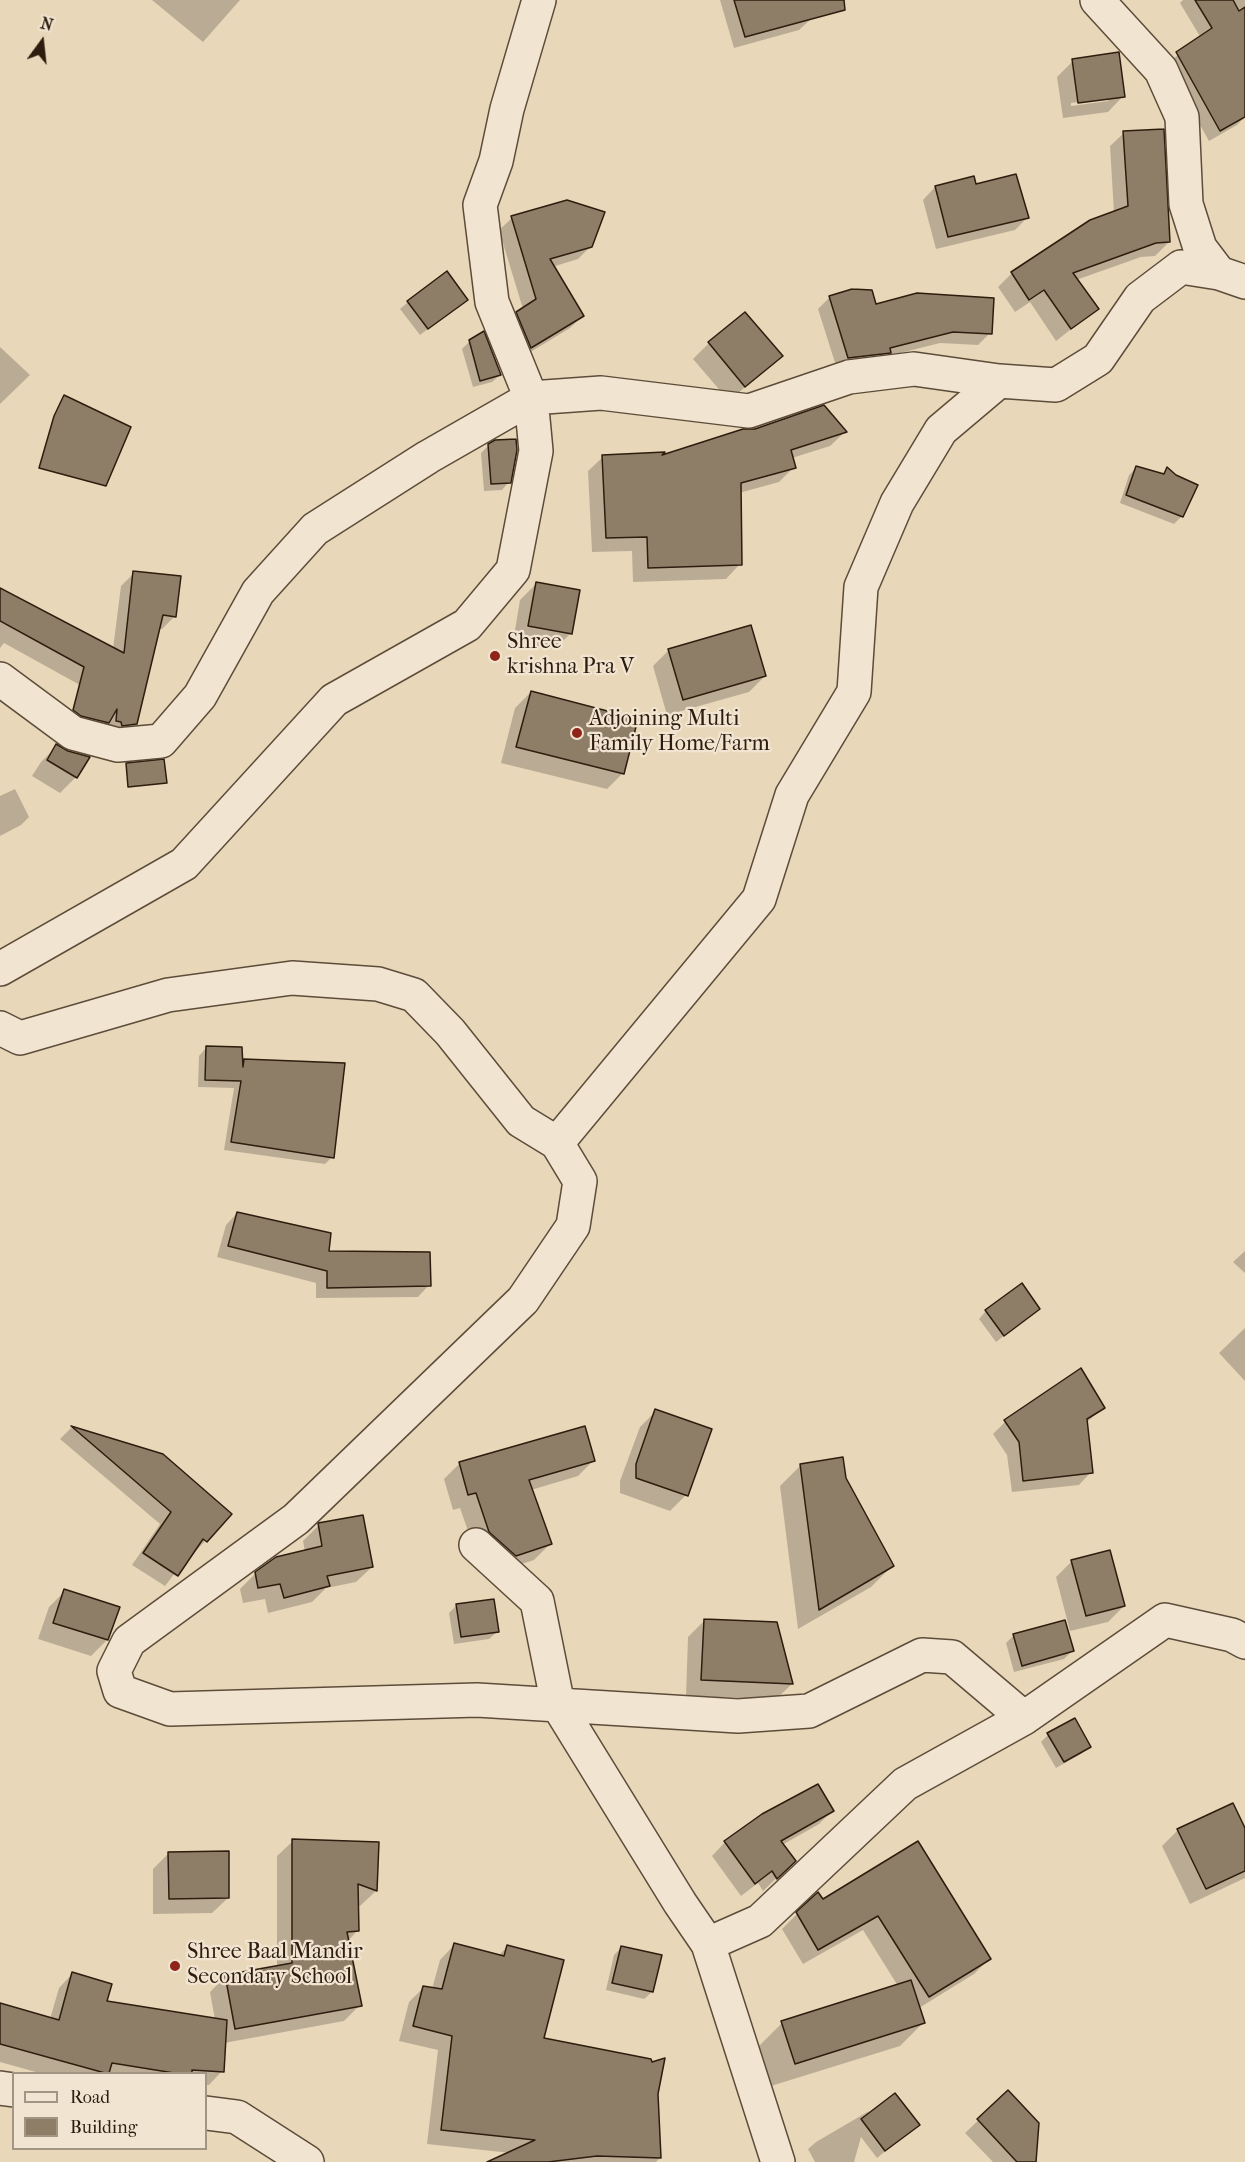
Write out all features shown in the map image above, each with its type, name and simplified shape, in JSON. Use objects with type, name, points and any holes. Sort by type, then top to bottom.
[{"type":"street","points":[[0,969],[184,864],[334,700],[467,625],[513,570],[536,451],[531,398],[492,302],[480,205],[496,161],[507,109],[539,0]]},
{"type":"street","points":[[1097,0],[1161,70],[1182,117],[1186,204],[1200,248],[1232,277]]},
{"type":"street","points":[[0,679],[74,733],[118,745],[161,741],[200,696],[258,592],[315,529],[428,457],[531,398],[601,393],[749,411],[849,378],[914,369],[999,381],[1056,385],[1098,359],[1140,298],[1181,267],[1232,277]]},
{"type":"street","points":[[557,1143],[759,899],[792,795],[854,692],[861,587],[897,503],[942,430],[999,381]]},
{"type":"street","points":[[0,1028],[20,1038],[168,995],[292,978],[378,984],[414,995],[450,1032],[521,1121],[557,1143],[580,1181],[573,1226],[523,1300],[296,1519],[129,1641],[114,1671],[120,1691],[170,1709],[477,1700],[738,1716],[809,1711],[922,1655],[952,1657],[1024,1718]]},
{"type":"street","points":[[476,1545],[537,1601],[558,1705],[680,1903],[708,1944],[778,2162]]},
{"type":"street","points":[[708,1944],[760,1921],[905,1784],[1024,1718],[1165,1620],[1232,1635],[1245,1642]]},
{"type":"street","points":[[207,2113],[237,2116],[307,2162]]},
{"type":"building","points":[[734,0],[844,0],[845,10],[745,37]]},
{"type":"building","points":[[1195,0],[1233,0],[1239,11],[1245,7],[1245,117],[1220,131],[1176,52],[1212,28]]},
{"type":"building","points":[[1119,52],[1125,97],[1078,103],[1072,59]]},
{"type":"building","points":[[1164,129],[1170,242],[1156,243],[1073,273],[1099,309],[1071,329],[1044,290],[1029,300],[1011,272],[1090,220],[1128,206],[1123,131]]},
{"type":"building","points":[[1016,174],[1029,218],[948,237],[935,186],[974,176],[976,184]]},
{"type":"building","points":[[567,200],[605,212],[592,247],[550,259],[584,316],[531,348],[516,312],[536,299],[511,216]]},
{"type":"building","points":[[447,271],[468,300],[428,329],[407,301]]},
{"type":"building","points":[[852,289],[872,290],[876,304],[917,293],[994,298],[992,334],[953,332],[890,348],[891,353],[848,358],[829,296]]},
{"type":"building","points":[[745,312],[783,356],[745,387],[708,342]]},
{"type":"building","points":[[484,331],[501,375],[480,381],[469,340]]},
{"type":"building","points":[[64,395],[131,427],[106,486],[39,468],[54,416]]},
{"type":"building","points":[[824,405],[847,432],[791,450],[796,468],[741,483],[742,565],[648,568],[647,537],[606,538],[602,455],[665,452],[662,455],[743,429],[755,429]]},
{"type":"building","points":[[516,439],[517,450],[511,483],[491,484],[488,444],[495,440]]},
{"type":"building","points":[[1136,466],[1164,474],[1167,467],[1176,475],[1198,485],[1183,517],[1126,495]]},
{"type":"building","points":[[133,571],[181,576],[176,617],[163,615],[137,724],[122,726],[121,722],[116,721],[117,709],[109,723],[81,716],[73,710],[84,667],[0,621],[0,588],[124,653]]},
{"type":"building","points":[[536,582],[580,590],[572,634],[528,626]]},
{"type":"building","points":[[751,625],[766,676],[683,700],[668,649]]},
{"type":"building","name":"Adjoining Multi Family Home/Farm","points":[[531,691],[638,719],[624,774],[516,747]]},
{"type":"building","points":[[56,744],[68,751],[90,757],[77,778],[47,760]]},
{"type":"building","points":[[164,759],[167,783],[128,787],[126,763]]},
{"type":"building","points":[[206,1046],[242,1047],[243,1067],[244,1059],[345,1063],[334,1158],[231,1142],[241,1081],[205,1080]]},
{"type":"building","points":[[237,1212],[331,1233],[329,1251],[430,1252],[431,1286],[327,1288],[327,1271],[228,1246]]},
{"type":"building","points":[[1022,1283],[1040,1309],[1004,1336],[985,1310]]},
{"type":"building","points":[[1081,1368],[1105,1408],[1087,1419],[1093,1473],[1023,1481],[1019,1442],[1004,1420]]},
{"type":"building","points":[[655,1409],[712,1429],[688,1496],[636,1478],[636,1464]]},
{"type":"building","points":[[71,1426],[163,1454],[232,1514],[207,1542],[203,1539],[178,1576],[143,1553],[171,1512]]},
{"type":"building","points":[[585,1426],[595,1461],[529,1480],[552,1544],[516,1556],[489,1532],[476,1493],[468,1495],[459,1462]]},
{"type":"building","points":[[843,1457],[846,1478],[894,1566],[819,1610],[800,1464]]},
{"type":"building","points":[[363,1515],[373,1567],[327,1576],[330,1586],[284,1598],[280,1584],[258,1588],[255,1572],[276,1557],[322,1546],[318,1523]]},
{"type":"building","points":[[1110,1550],[1125,1606],[1086,1616],[1071,1560]]},
{"type":"building","points":[[64,1589],[120,1607],[108,1640],[53,1623]]},
{"type":"building","points":[[494,1599],[499,1632],[461,1637],[456,1604]]},
{"type":"building","points":[[704,1619],[777,1622],[793,1684],[701,1680]]},
{"type":"building","points":[[1065,1620],[1074,1651],[1022,1666],[1013,1634]]},
{"type":"building","points":[[1075,1718],[1091,1747],[1064,1762],[1047,1733]]},
{"type":"building","points":[[818,1784],[834,1811],[781,1841],[796,1861],[777,1879],[772,1871],[755,1884],[724,1841],[762,1814]]},
{"type":"building","points":[[1233,1803],[1245,1828],[1245,1871],[1206,1889],[1177,1829]]},
{"type":"building","points":[[292,1839],[379,1842],[377,1891],[358,1884],[359,1931],[347,1932],[362,2006],[235,2029],[225,1975],[292,1963]]},
{"type":"building","points":[[918,1841],[991,1959],[929,1997],[878,1916],[818,1950],[796,1912],[818,1892],[823,1899]]},
{"type":"building","points":[[229,1851],[229,1898],[169,1899],[168,1852]]},
{"type":"building","points":[[454,1943],[504,1956],[507,1945],[564,1960],[544,2038],[651,2059],[652,2062],[665,2058],[658,2094],[661,2158],[597,2156],[548,2162],[487,2162],[535,2140],[441,2130],[452,2036],[413,2026],[423,1986],[442,1989]]},
{"type":"building","points":[[621,1946],[662,1955],[653,1992],[612,1983]]},
{"type":"building","points":[[72,1972],[112,1984],[107,2001],[227,2020],[224,2072],[192,2070],[192,2072],[168,2072],[112,2063],[109,2072],[101,2072],[0,2044],[0,2003],[59,2020]]},
{"type":"building","points":[[911,1980],[925,2023],[795,2064],[781,2021]]},
{"type":"building","points":[[1008,2090],[1039,2123],[1036,2162],[1017,2162],[977,2119]]},
{"type":"building","points":[[895,2093],[920,2125],[885,2151],[861,2119]]},
{"type":"place","name":"Shree krishna Pra V","points":[[495,656]]},
{"type":"place","name":"Adjoining Multi Family Home/Farm","points":[[577,733]]},
{"type":"place","name":"Shree Baal Mandir Secondary School","points":[[175,1966]]}]
